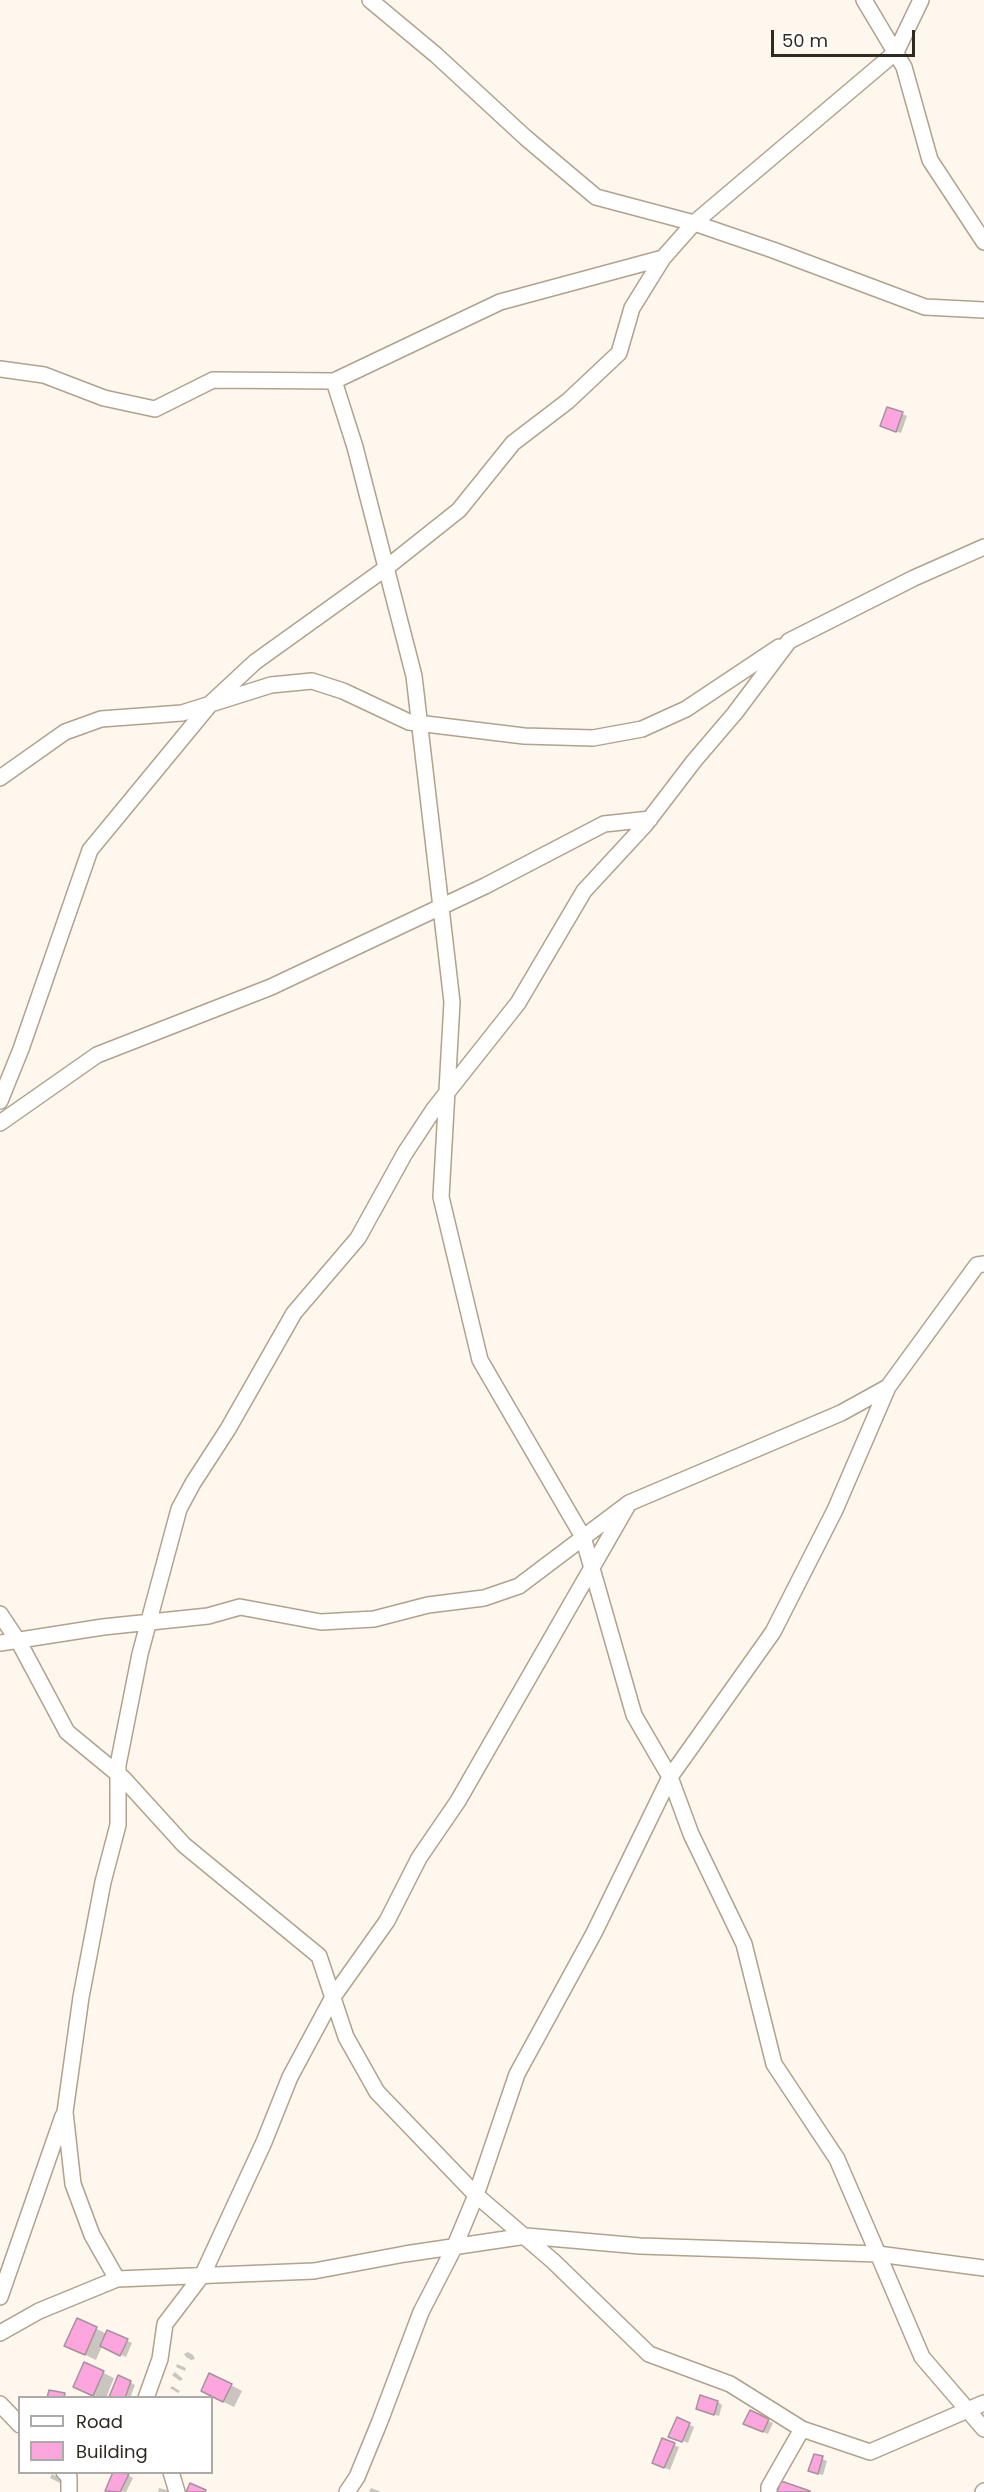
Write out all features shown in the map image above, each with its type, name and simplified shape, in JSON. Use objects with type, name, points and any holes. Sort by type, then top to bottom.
[{"type":"street","points":[[370,0],[436,55],[526,138],[596,197],[694,224],[773,250],[925,308],[984,310]]},
{"type":"street","points":[[864,0],[904,67],[930,160],[984,242]]},
{"type":"street","points":[[0,1101],[21,1049],[90,850],[212,702],[255,662],[386,568],[459,510],[513,443],[568,401],[619,353],[632,308],[663,258],[694,224],[896,52],[921,0]]},
{"type":"street","points":[[0,369],[44,375],[104,398],[155,409],[213,380],[334,381],[500,302],[663,258]]},
{"type":"street","points":[[334,381],[355,447],[414,676],[452,1002],[441,1197],[480,1360],[583,1537],[634,1715],[670,1777],[691,1834],[744,1944],[774,2064],[837,2159],[922,2357],[984,2429]]},
{"type":"street","points":[[0,778],[65,732],[101,719],[183,713],[271,685],[312,681],[343,691],[409,722],[420,724],[524,736],[593,738],[642,729],[686,709],[789,640],[914,578],[984,548]]},
{"type":"street","points":[[0,2297],[65,2112],[83,1985],[103,1882],[118,1825],[117,1773],[140,1654],[179,1509],[294,1314],[358,1238],[405,1153],[446,1093],[519,1003],[584,891],[650,819],[693,761],[735,713],[789,640]]},
{"type":"street","points":[[0,1123],[97,1055],[271,987],[440,907],[604,824],[650,819]]},
{"type":"street","points":[[347,2492],[357,2477],[369,2449],[421,2312],[454,2248],[476,2195],[517,2073],[594,1933],[670,1777],[773,1632],[835,1510],[888,1387],[977,1265],[984,1264]]},
{"type":"street","points":[[0,1643],[208,1616],[240,1607],[321,1623],[374,1619],[428,1605],[484,1598],[519,1586],[629,1503],[840,1413],[888,1387]]},
{"type":"street","points":[[147,2396],[160,2359],[165,2324],[203,2274],[264,2142],[290,2077],[333,1997],[387,1921],[419,1858],[459,1801],[629,1503]]},
{"type":"street","points":[[0,1614],[17,1639],[67,1732],[117,1773],[184,1845],[319,1956],[346,2037],[377,2092],[476,2195],[526,2236],[649,2354],[730,2384],[802,2429],[870,2452],[984,2403]]},
{"type":"street","points":[[65,2112],[74,2184],[92,2235],[117,2279]]},
{"type":"street","points":[[0,2333],[39,2311],[117,2279],[314,2271],[405,2254],[526,2236],[640,2246],[878,2254],[984,2268]]},
{"type":"street","points":[[0,2404],[18,2423]]},
{"type":"street","points":[[769,2492],[769,2487],[802,2429]]},
{"type":"street","points":[[66,2474],[69,2477],[69,2492]]},
{"type":"street","points":[[172,2474],[177,2492]]},
{"type":"building","points":[[887,407],[903,412],[896,432],[880,426]]},
{"type":"building","points":[[77,2318],[97,2327],[85,2355],[64,2346]]},
{"type":"building","points":[[107,2330],[128,2339],[120,2356],[100,2346]]},
{"type":"building","points":[[84,2362],[104,2371],[93,2396],[73,2387]]},
{"type":"building","points":[[209,2373],[232,2384],[223,2402],[201,2391]]},
{"type":"building","points":[[118,2375],[131,2381],[126,2396],[109,2396]]},
{"type":"building","points":[[49,2390],[65,2393],[64,2396],[48,2396]]},
{"type":"building","points":[[700,2395],[718,2401],[714,2415],[696,2409]]},
{"type":"building","points":[[750,2410],[769,2419],[763,2432],[743,2424]]},
{"type":"building","points":[[677,2417],[690,2423],[682,2442],[668,2437]]},
{"type":"building","points":[[662,2438],[675,2443],[664,2468],[652,2463]]},
{"type":"building","points":[[814,2454],[823,2456],[818,2474],[808,2471]]},
{"type":"building","points":[[112,2474],[129,2474],[120,2492],[105,2491]]},
{"type":"building","points":[[781,2481],[810,2491],[810,2492],[777,2492]]},
{"type":"building","points":[[190,2483],[206,2490],[205,2492],[186,2492]]}]
